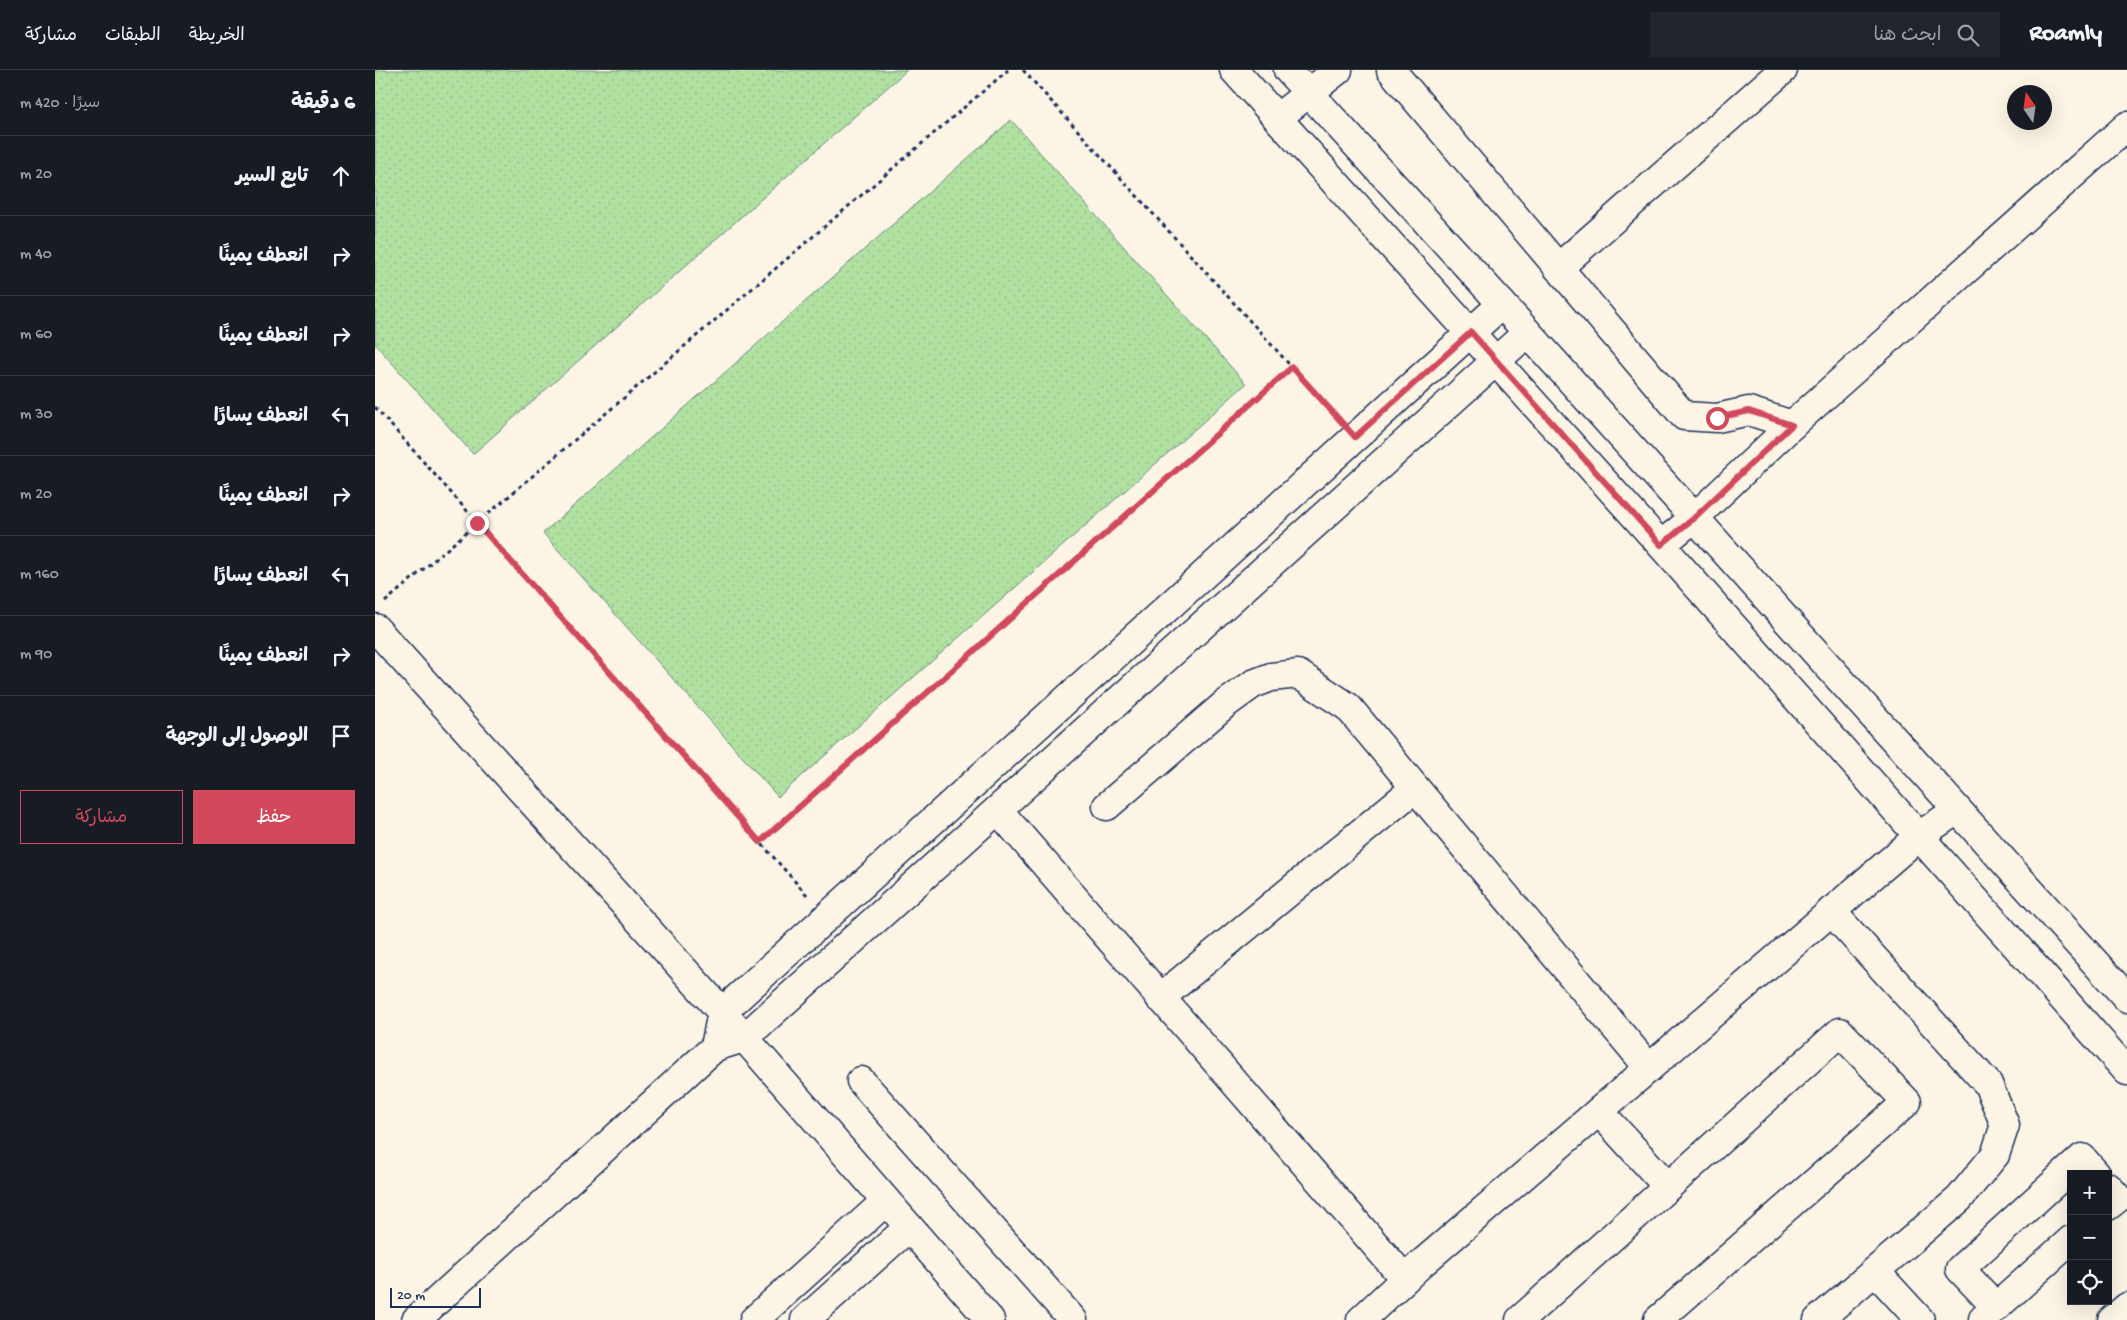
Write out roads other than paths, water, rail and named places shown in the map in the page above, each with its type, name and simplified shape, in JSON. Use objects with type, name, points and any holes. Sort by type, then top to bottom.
[{"type":"lane","points":[[1234,70],[1471,332],[2127,1071]]},
{"type":"lane","points":[[1287,70],[1502,304],[2127,998]]},
{"type":"lane","points":[[1277,118],[1338,70]]},
{"type":"lane","points":[[1391,70],[1684,416],[1717,418],[1749,411],[1792,425]]},
{"type":"lane","points":[[1559,268],[1783,70]]},
{"type":"lane","points":[[1661,545],[1694,518],[1792,425],[2127,126]]},
{"type":"lane","points":[[715,1047],[722,1012],[1502,304]]},
{"type":"lane","points":[[415,1320],[715,1047],[745,1038],[1527,333]]},
{"type":"lane","points":[[379,616],[990,1320]]},
{"type":"lane","points":[[1107,806],[1224,705],[1253,684],[1271,677],[1299,674],[1348,707],[1649,1068]]},
{"type":"lane","points":[[1160,998],[1415,788]]},
{"type":"lane","points":[[997,810],[1405,1279]]},
{"type":"lane","points":[[1369,1317],[1405,1279],[1599,1111],[1919,836],[1957,810]]},
{"type":"lane","points":[[1818,1320],[1959,1198],[1995,1155],[2005,1124],[1988,1084],[1831,912]]},
{"type":"lane","points":[[1520,1320],[1840,1032],[1907,1102],[1658,1320]]},
{"type":"lane","points":[[861,1081],[1073,1320]]},
{"type":"lane","points":[[1599,1111],[1669,1187]]},
{"type":"lane","points":[[2069,1170],[2082,1158],[2092,1170]]},
{"type":"lane","points":[[2067,1172],[1960,1268],[1989,1314],[2067,1244]]},
{"type":"lane","points":[[2112,1191],[2118,1198],[2112,1203]]},
{"type":"lane","points":[[754,1320],[886,1201]]},
{"type":"lane","points":[[805,1320],[909,1227]]},
{"type":"lane","points":[[1875,1271],[1920,1320]]},
{"type":"lane","points":[[2112,1320],[2127,1307]]}]
